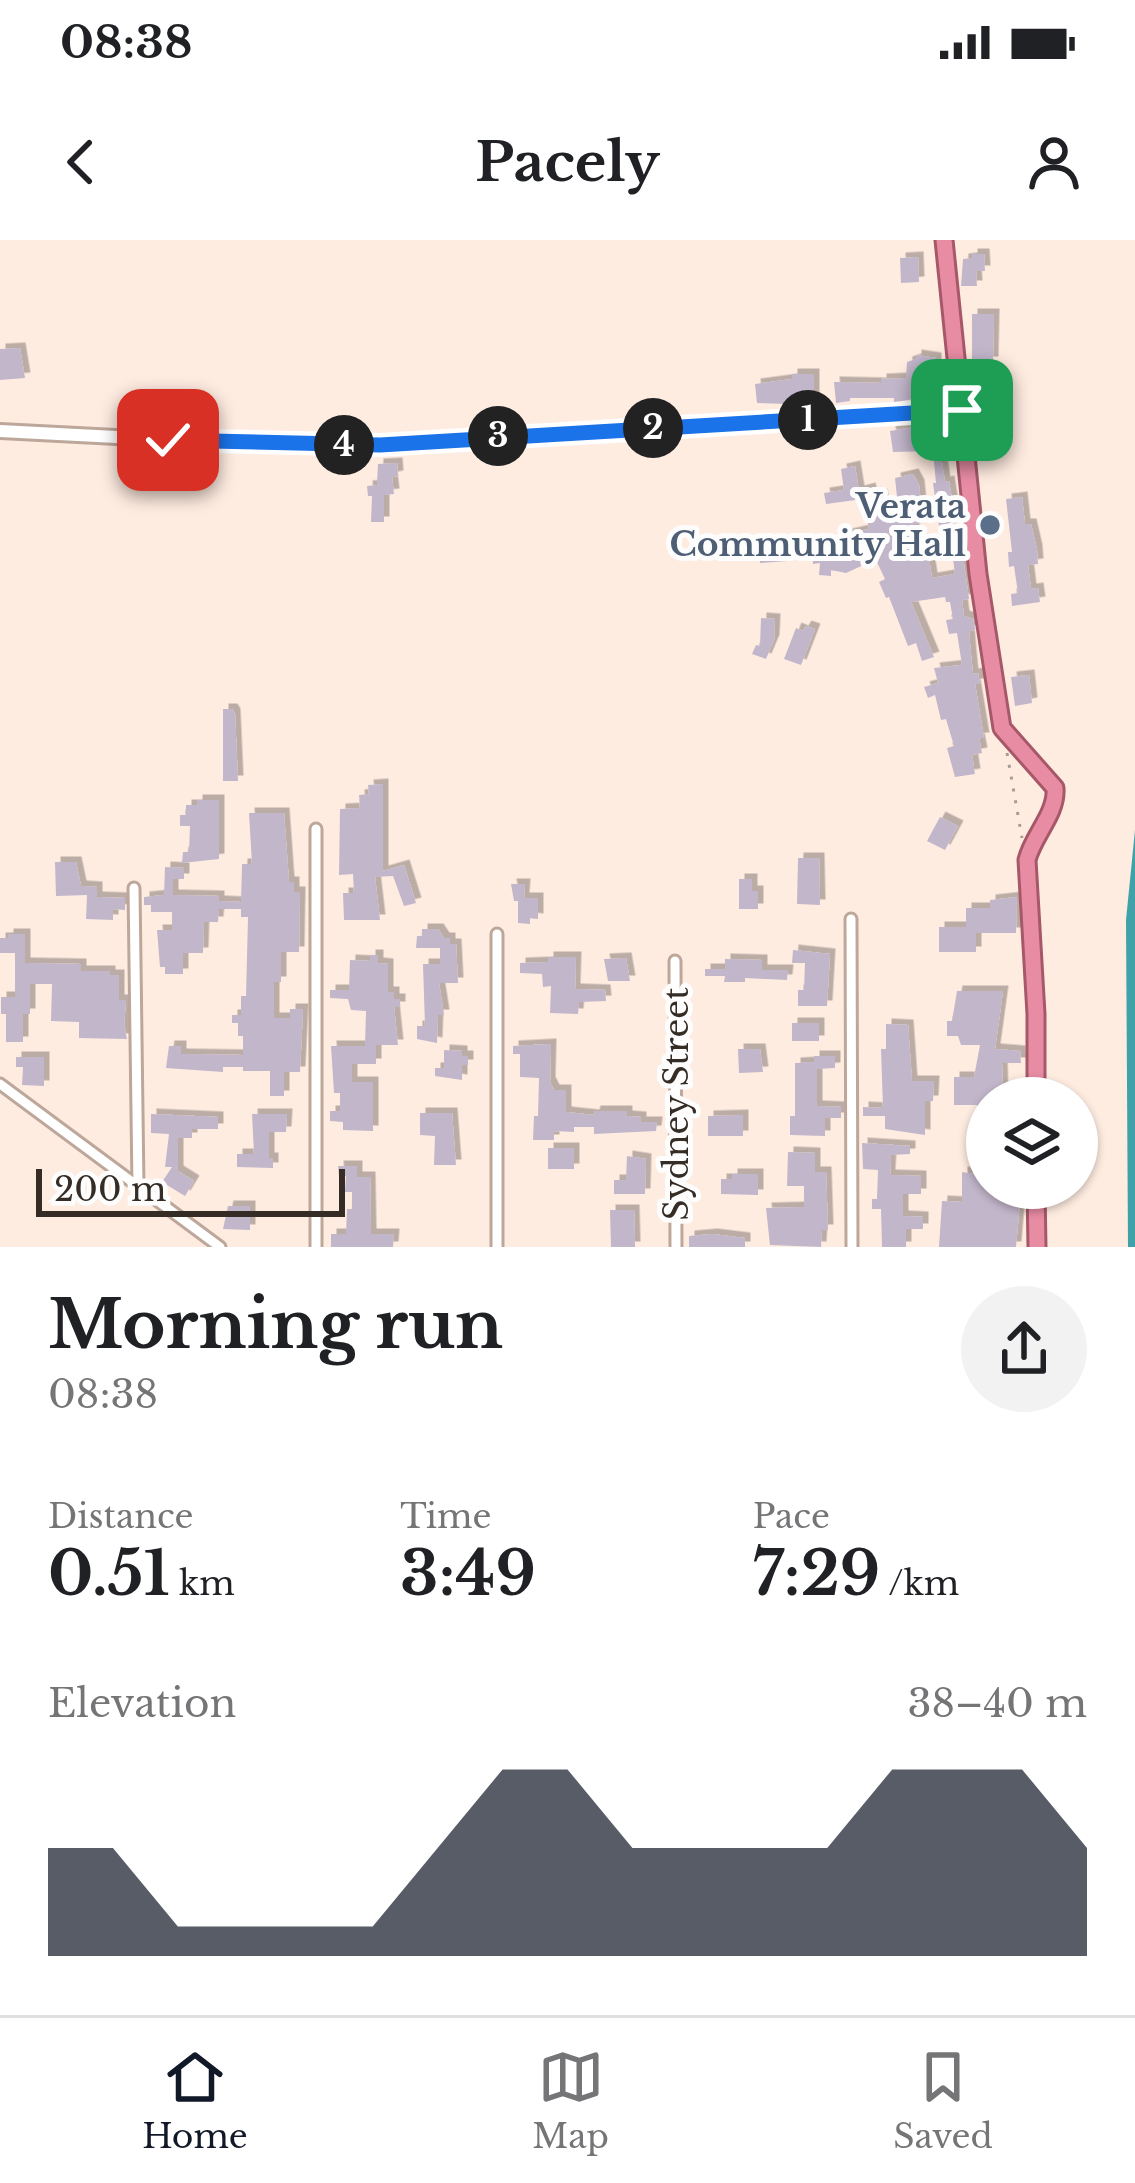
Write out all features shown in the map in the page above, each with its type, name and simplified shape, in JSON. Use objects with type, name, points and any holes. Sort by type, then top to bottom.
[{"type":"highway","points":[[944,240],[978,574],[1002,728],[1048,777],[1056,800],[1031,843],[1027,860],[1035,1077]]},
{"type":"highway","points":[[1036,1209],[1037,1247]]},
{"type":"street","points":[[0,431],[272,445],[380,445],[962,410]]},
{"type":"street","points":[[316,829],[316,1247]]},
{"type":"street","points":[[134,888],[138,1187]]},
{"type":"street","points":[[851,919],[852,1247]]},
{"type":"street","points":[[497,934],[497,1247]]},
{"type":"street","name":"Sydney Street","points":[[675,961],[676,1247]]},
{"type":"street","points":[[0,1084],[220,1247]]},
{"type":"path","points":[[1012,778],[1022,839]]},
{"type":"water","points":[[1135,830],[1135,1247],[1128,1247],[1126,920]]},
{"type":"building","points":[[984,254],[985,271],[976,271],[977,286],[961,286],[963,259]]},
{"type":"building","points":[[918,257],[919,282],[901,283],[900,258]]},
{"type":"building","points":[[972,314],[994,314],[993,362],[972,362]]},
{"type":"building","points":[[20,348],[25,378],[0,380],[0,349]]},
{"type":"building","points":[[916,355],[936,358],[936,369],[924,369],[925,386],[935,385],[936,396],[894,402],[894,398],[850,398],[836,403],[834,382],[881,383],[881,379],[906,378],[907,362]]},
{"type":"building","points":[[792,374],[814,374],[814,405],[757,403],[755,384],[792,379]]},
{"type":"building","points":[[998,382],[1005,423],[980,428],[972,387]]},
{"type":"building","points":[[941,423],[944,436],[938,437],[956,523],[939,526],[933,451],[893,452],[890,431]]},
{"type":"building","points":[[397,463],[398,476],[392,477],[394,494],[384,495],[384,522],[371,522],[372,496],[367,486],[377,485],[378,464]]},
{"type":"building","points":[[855,466],[859,491],[870,488],[872,496],[882,494],[884,508],[898,506],[895,478],[913,474],[919,485],[923,523],[914,524],[914,540],[926,539],[932,578],[955,574],[953,559],[963,557],[969,599],[962,600],[964,616],[973,619],[975,630],[969,631],[984,738],[979,738],[982,753],[972,755],[975,774],[955,777],[947,748],[954,746],[946,719],[941,720],[935,695],[928,698],[924,687],[938,683],[934,668],[962,665],[957,633],[949,634],[946,620],[953,619],[950,602],[945,597],[911,602],[934,657],[922,661],[916,643],[908,646],[886,598],[879,582],[885,579],[876,560],[871,562],[869,557],[870,562],[846,573],[831,570],[831,576],[819,575],[820,563],[813,564],[812,553],[844,551],[842,535],[869,529],[863,499],[826,504],[824,493],[844,490],[841,469]]},
{"type":"building","points":[[1022,497],[1025,524],[1031,524],[1037,550],[1038,564],[1028,565],[1031,589],[1038,588],[1040,602],[1012,606],[1011,594],[1018,593],[1014,566],[1009,567],[1008,552],[1012,552],[1006,499]]},
{"type":"building","points":[[786,543],[788,561],[760,563],[758,545]]},
{"type":"building","points":[[761,618],[775,619],[774,640],[766,659],[752,654],[760,646]]},
{"type":"building","points":[[806,626],[815,629],[801,665],[784,659],[796,628],[803,631]]},
{"type":"building","points":[[1029,675],[1032,703],[1015,706],[1011,677]]},
{"type":"building","points":[[223,709],[235,714],[238,781],[223,781]]},
{"type":"building","points":[[383,784],[383,871],[404,865],[416,903],[404,906],[393,876],[375,877],[380,920],[344,920],[343,893],[354,893],[353,874],[339,875],[340,809],[360,808],[359,795],[369,794],[368,785]]},
{"type":"building","points":[[197,800],[219,800],[219,859],[182,863],[183,852],[189,852],[190,826],[180,826],[180,815],[186,815],[186,805],[197,805]]},
{"type":"building","points":[[249,813],[284,813],[289,882],[294,882],[294,892],[300,892],[299,952],[281,952],[281,982],[274,982],[274,1018],[290,1018],[290,1009],[303,1009],[300,1072],[284,1072],[284,1096],[270,1096],[270,1071],[166,1068],[169,1046],[181,1046],[181,1054],[243,1055],[243,1036],[238,1036],[232,1015],[241,1015],[241,996],[246,996],[248,917],[241,917],[241,909],[219,909],[218,922],[204,922],[203,953],[183,953],[183,974],[165,974],[165,967],[160,967],[157,930],[172,930],[172,912],[151,912],[151,905],[144,905],[144,897],[164,895],[165,867],[184,868],[184,879],[173,879],[173,895],[219,896],[219,901],[241,902],[242,864],[252,864]]},
{"type":"building","points":[[940,817],[958,826],[945,850],[927,841]]},
{"type":"building","points":[[798,858],[819,858],[820,905],[797,904]]},
{"type":"building","points":[[55,862],[76,862],[81,886],[97,887],[97,897],[125,898],[125,910],[113,909],[113,920],[86,919],[87,895],[56,896]]},
{"type":"building","points":[[739,879],[752,879],[758,909],[739,909]]},
{"type":"building","points":[[511,884],[525,884],[524,898],[538,898],[538,919],[530,918],[530,924],[518,923],[518,901],[514,901]]},
{"type":"building","points":[[1017,897],[1016,933],[976,933],[976,952],[939,952],[939,927],[966,927],[966,908],[990,908],[990,900]]},
{"type":"building","points":[[422,929],[438,929],[450,938],[450,944],[456,944],[458,983],[439,983],[444,1015],[438,1015],[437,1043],[417,1039],[417,1026],[425,1026],[423,964],[440,964],[440,948],[416,948]]},
{"type":"building","points":[[25,934],[25,963],[81,964],[81,971],[119,975],[119,1000],[126,1000],[127,1039],[79,1038],[79,1022],[51,1021],[52,984],[30,984],[23,1042],[6,1042],[1,997],[15,997],[15,953],[0,953],[0,938]]},
{"type":"building","points":[[793,950],[830,954],[827,1006],[798,1006],[805,963],[792,963]]},
{"type":"building","points":[[370,955],[388,964],[388,992],[400,999],[400,1007],[394,1007],[398,1045],[376,1045],[376,1064],[352,1064],[352,1082],[373,1082],[373,1131],[343,1130],[343,1122],[330,1121],[330,1111],[340,1111],[331,1046],[365,1046],[366,1011],[351,1010],[348,999],[330,998],[330,990],[349,990],[350,960],[370,961]]},
{"type":"building","points":[[548,957],[576,957],[575,989],[605,990],[606,1001],[579,1002],[578,1014],[550,1013],[551,986],[543,987],[542,974],[520,973],[520,963],[548,962]]},
{"type":"building","points":[[626,958],[630,981],[608,981],[604,959]]},
{"type":"building","points":[[725,959],[762,960],[762,970],[788,970],[787,980],[724,982],[725,976],[705,976],[705,969],[725,969]]},
{"type":"building","points":[[957,991],[1003,991],[995,1049],[1020,1051],[1021,1063],[1002,1063],[1002,1077],[974,1077],[980,1045],[961,1045],[958,1036],[947,1036],[947,1021],[952,1021]]},
{"type":"building","points":[[792,1023],[819,1023],[819,1041],[792,1041]]},
{"type":"building","points":[[886,1024],[908,1025],[912,1081],[934,1081],[933,1101],[925,1101],[925,1135],[885,1129],[885,1116],[863,1116],[863,1107],[883,1108],[881,1049],[886,1049]]},
{"type":"building","points":[[551,1044],[550,1082],[554,1090],[566,1090],[566,1112],[627,1111],[627,1116],[641,1117],[641,1122],[657,1122],[656,1131],[594,1134],[594,1127],[574,1127],[574,1132],[554,1131],[554,1140],[533,1140],[539,1078],[520,1077],[520,1054],[513,1054],[513,1046]]},
{"type":"building","points":[[738,1049],[760,1049],[763,1072],[739,1073]]},
{"type":"building","points":[[444,1050],[468,1056],[468,1065],[462,1065],[462,1080],[435,1076],[435,1068],[444,1068]]},
{"type":"building","points":[[814,1056],[835,1056],[835,1068],[817,1069],[817,1106],[841,1107],[841,1118],[825,1118],[825,1136],[790,1135],[790,1116],[795,1116],[795,1063],[814,1062]]},
{"type":"building","points":[[16,1057],[44,1057],[44,1086],[22,1085],[23,1067],[16,1067]]},
{"type":"building","points":[[954,1077],[966,1077],[966,1105],[954,1105]]},
{"type":"building","points":[[420,1113],[452,1113],[456,1165],[434,1165],[435,1136],[420,1135]]},
{"type":"building","points":[[151,1114],[218,1117],[218,1129],[192,1129],[192,1138],[178,1138],[178,1171],[194,1181],[185,1196],[162,1182],[172,1167],[165,1167],[169,1134],[151,1133]]},
{"type":"building","points":[[252,1114],[287,1114],[286,1132],[269,1132],[273,1168],[237,1167],[237,1154],[254,1154]]},
{"type":"building","points":[[743,1115],[743,1136],[708,1136],[708,1116]]},
{"type":"building","points":[[862,1143],[910,1146],[910,1154],[891,1155],[890,1175],[921,1176],[921,1194],[903,1194],[903,1216],[923,1217],[923,1229],[906,1229],[906,1247],[882,1247],[881,1209],[872,1209],[878,1170],[863,1169]]},
{"type":"building","points":[[548,1148],[574,1148],[574,1169],[548,1169]]},
{"type":"building","points":[[788,1152],[815,1153],[815,1172],[826,1172],[828,1230],[822,1230],[821,1247],[770,1245],[766,1208],[804,1207],[804,1186],[787,1186]]},
{"type":"building","points":[[627,1156],[646,1159],[645,1194],[614,1194],[614,1180],[626,1180]]},
{"type":"building","points":[[338,1166],[357,1166],[357,1177],[370,1177],[371,1234],[394,1234],[393,1247],[331,1247],[331,1234],[346,1234],[347,1209],[352,1209],[352,1192],[345,1192],[346,1176],[339,1177]]},
{"type":"building","points":[[962,1172],[966,1173],[966,1209],[1019,1209],[1016,1247],[939,1247],[942,1201],[962,1202]]},
{"type":"building","points":[[732,1174],[758,1174],[758,1195],[721,1194],[721,1179],[732,1179]]},
{"type":"building","points":[[228,1206],[250,1206],[250,1230],[223,1229]]},
{"type":"building","points":[[610,1210],[634,1210],[635,1247],[611,1247]]},
{"type":"building","points":[[689,1236],[745,1238],[745,1247],[689,1247]]},
{"type":"place","name":"Verata Community Hall","points":[[990,525]]},
{"type":"route","points":[[168,440],[380,445],[962,410]]}]
